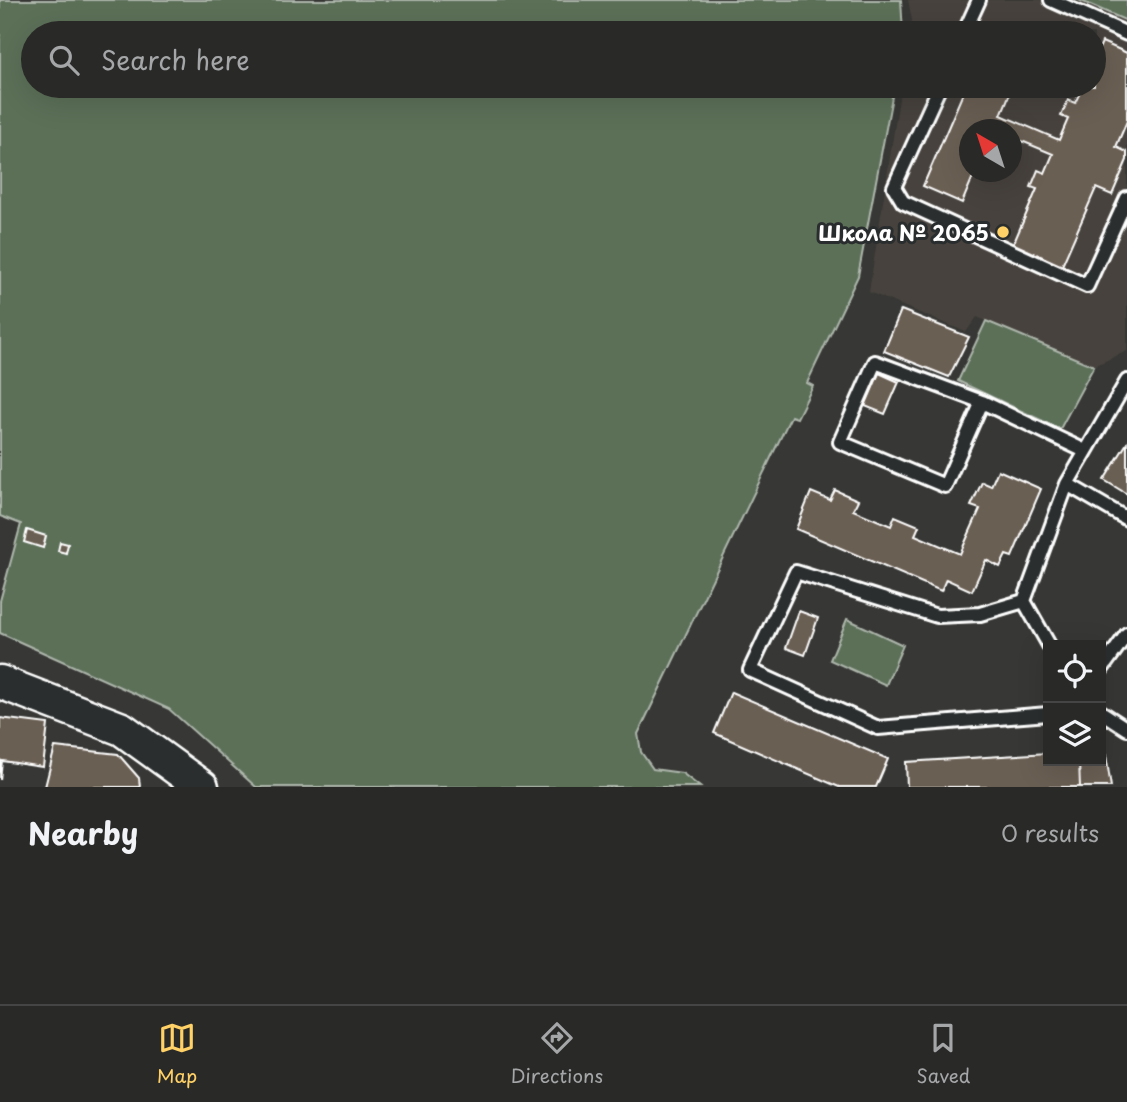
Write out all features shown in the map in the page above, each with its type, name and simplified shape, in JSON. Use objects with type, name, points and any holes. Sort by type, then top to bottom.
[{"type":"street","points":[[0,682],[122,729],[202,787]]},
{"type":"lane","points":[[969,21],[979,0]]},
{"type":"lane","points":[[1051,0],[1098,21]]},
{"type":"lane","points":[[1106,25],[1127,34]]},
{"type":"lane","points":[[935,98],[894,187],[903,202],[1087,286],[1127,198]]},
{"type":"lane","points":[[982,402],[945,486],[840,442],[875,362],[982,402],[1085,451]]},
{"type":"lane","points":[[1046,640],[1024,601],[1067,484],[1127,381]]},
{"type":"lane","points":[[1067,484],[1127,519]]},
{"type":"lane","points":[[1024,601],[980,614],[937,616],[796,572],[750,670],[878,728],[1043,714]]},
{"type":"lane","points":[[1106,663],[1127,634]]},
{"type":"lane","points":[[1106,715],[1127,729]]},
{"type":"shaded area","name":"Школа № 2065","points":[[908,0],[1127,0],[1127,351],[1094,366],[977,317],[966,332],[869,292],[899,98],[1106,98],[1106,21],[912,21]]},
{"type":"green space","points":[[0,0],[901,0],[902,21],[21,21],[21,98],[892,98],[858,276],[807,383],[813,386],[797,418],[791,416],[638,734],[641,752],[653,769],[682,773],[700,787],[256,787],[169,709],[0,633],[0,601],[21,524],[0,516]]},
{"type":"green space","points":[[1079,0],[1127,0],[1127,21]]},
{"type":"green space","points":[[986,321],[1094,366],[1060,429],[958,381]]},
{"type":"green space","points":[[847,619],[903,645],[886,685],[830,660]]},
{"type":"building","points":[[1106,44],[1127,53],[1127,121],[1116,147],[1127,152],[1127,160],[1112,195],[1096,188],[1061,268],[1012,247],[1037,189],[1031,187],[1038,170],[1045,173],[1053,154],[1022,141],[1022,124],[1059,140],[1068,119],[1061,116],[1068,100],[1075,103],[1077,98],[1106,98]]},
{"type":"building","points":[[961,98],[1008,98],[1001,115],[1010,119],[959,119],[959,182],[971,182],[962,203],[923,186]]},
{"type":"building","points":[[901,310],[969,337],[949,377],[884,351]]},
{"type":"building","points":[[879,373],[899,382],[885,414],[865,406]]},
{"type":"building","points":[[1127,443],[1127,494],[1104,480]]},
{"type":"building","points":[[998,470],[1041,489],[1012,557],[1006,555],[1000,567],[986,560],[972,591],[946,579],[941,591],[796,529],[811,492],[830,500],[835,490],[858,500],[853,510],[891,526],[895,516],[919,526],[915,535],[960,554],[980,509],[971,506],[982,482],[991,486]]},
{"type":"building","points":[[27,530],[46,536],[43,548],[24,542]]},
{"type":"building","points":[[60,542],[68,544],[66,553],[58,551]]},
{"type":"building","points":[[799,611],[818,618],[805,655],[786,648]]},
{"type":"building","points":[[731,692],[888,759],[876,787],[839,787],[714,733]]},
{"type":"building","points":[[0,718],[48,724],[43,767],[2,761],[0,780]]},
{"type":"building","points":[[55,747],[118,754],[139,778],[140,787],[45,787]]},
{"type":"building","points":[[1043,753],[1043,766],[1079,766],[1080,787],[907,787],[906,762]]},
{"type":"building","points":[[1106,755],[1111,787],[1080,787],[1079,766],[1106,766]]},
{"type":"place","name":"Школа № 2065","points":[[1003,232]]}]
